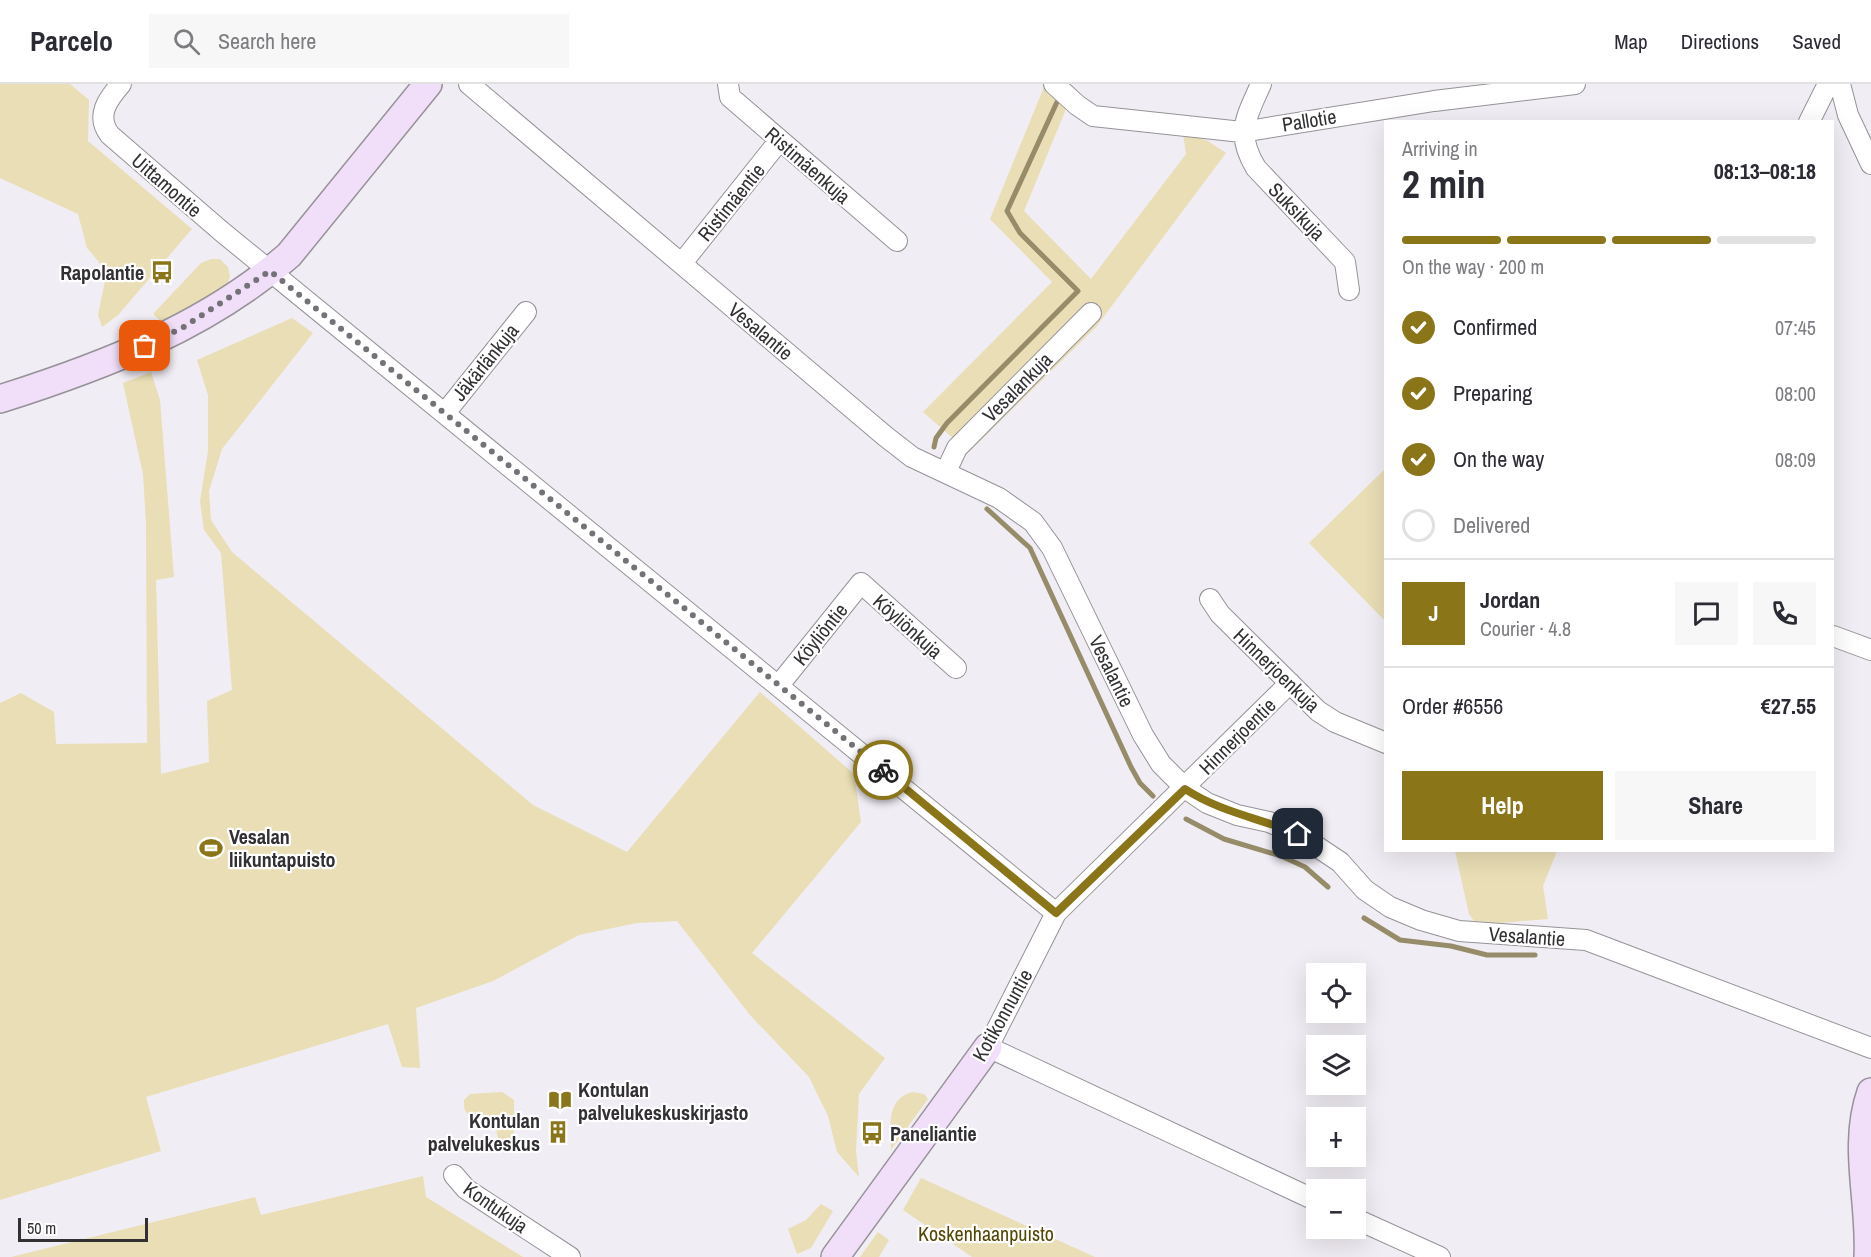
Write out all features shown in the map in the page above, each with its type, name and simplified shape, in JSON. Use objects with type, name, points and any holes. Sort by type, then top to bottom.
[{"type":"street","name":"Uittamontie","points":[[121,84],[103,112],[104,124],[110,135],[270,271],[1056,913]]},
{"type":"street","points":[[0,399],[87,369],[164,337],[244,290],[270,271],[289,255],[428,84]]},
{"type":"street","name":"Vesalantie","points":[[470,84],[912,457],[999,498],[1033,522],[1052,548],[1143,735],[1161,764],[1185,789],[1208,803],[1237,815],[1269,822],[1298,834],[1340,862],[1365,890],[1390,907],[1421,920],[1459,931],[1586,940],[1871,1048]]},
{"type":"street","name":"Ristimäenkuja","points":[[728,84],[729,97],[897,241]]},
{"type":"street","name":"Pallotie","points":[[1054,84],[1093,116],[1242,132],[1434,101],[1575,84]]},
{"type":"street","points":[[1242,132],[1261,84]]},
{"type":"street","points":[[1810,120],[1828,84]]},
{"type":"street","points":[[1840,84],[1848,115],[1871,164]]},
{"type":"street","name":"Suksikuja","points":[[1242,132],[1256,168],[1345,262],[1349,290]]},
{"type":"street","name":"Ristimäentie","points":[[682,263],[780,141]]},
{"type":"street","name":"Jäkärlänkuja","points":[[445,413],[526,312]]},
{"type":"street","name":"Vesalankuja","points":[[949,465],[957,448],[1091,313]]},
{"type":"street","name":"Köyliöntie","points":[[779,685],[861,583]]},
{"type":"street","name":"Köyliönkuja","points":[[861,583],[956,668]]},
{"type":"street","name":"Hinnerjoenkuja","points":[[1210,599],[1220,614],[1325,717],[1384,742]]},
{"type":"street","points":[[1834,636],[1871,650]]},
{"type":"street","name":"Hinnerjoentie","points":[[1185,789],[1290,683]]},
{"type":"street","name":"Kotikonnuntie","points":[[835,1257],[988,1047],[1056,913],[1185,789]]},
{"type":"street","points":[[988,1047],[1306,1196]]},
{"type":"street","points":[[1868,1257],[1870,1221],[1862,1140],[1871,1092]]},
{"type":"street","name":"Kontukuja","points":[[454,1175],[466,1189],[570,1257]]},
{"type":"street","points":[[1366,1224],[1440,1257]]},
{"type":"green space","points":[[0,84],[70,84],[89,100],[88,141],[192,229],[118,315],[102,327],[98,315],[105,281],[99,262],[87,248],[78,214],[0,178]]},
{"type":"green space","points":[[1044,87],[1066,109],[1024,211],[1091,279],[1186,154],[1183,133],[1208,141],[1226,153],[1096,327],[969,452],[923,412],[1052,282],[990,219]]},
{"type":"green space","points":[[211,259],[220,259],[228,267],[230,277],[226,288],[165,325],[153,314],[201,263]]},
{"type":"green space","points":[[292,318],[313,333],[222,449],[209,491],[211,520],[232,552],[533,805],[627,852],[760,692],[854,774],[861,822],[752,953],[885,1058],[859,1094],[856,1151],[859,1177],[837,1152],[828,1116],[809,1077],[750,1015],[677,921],[637,923],[579,935],[493,981],[416,1008],[420,1068],[402,1067],[388,1024],[146,1097],[161,1151],[0,1200],[0,703],[21,693],[54,712],[56,744],[147,743],[146,523],[143,474],[123,383],[151,372],[160,400],[174,577],[156,580],[161,774],[209,762],[207,701],[232,690],[221,553],[204,530],[200,501],[208,451],[208,395],[197,360]]},
{"type":"green space","points":[[1384,470],[1384,620],[1309,543]]},
{"type":"green space","points":[[1455,852],[1557,852],[1543,886],[1548,919],[1500,923],[1474,921],[1469,914]]},
{"type":"green space","points":[[502,1092],[514,1100],[514,1139],[508,1145],[501,1145],[495,1125],[490,1119],[471,1116],[465,1111],[464,1106],[464,1100],[470,1094]]},
{"type":"green space","points":[[912,1092],[924,1094],[928,1099],[891,1150],[893,1108],[897,1101]]},
{"type":"green space","points":[[423,1176],[426,1197],[523,1257],[11,1257],[255,1197],[261,1215]]},
{"type":"green space","name":"Koskenhaanpuisto","points":[[921,1178],[1095,1257],[972,1257],[903,1210]]},
{"type":"green space","points":[[821,1204],[833,1211],[811,1248],[797,1254],[788,1229],[806,1220]]},
{"type":"green space","points":[[878,1232],[889,1240],[879,1257],[860,1257]]},
{"type":"waterway","points":[[934,447],[936,438],[947,423],[1078,291],[1020,233],[1007,211],[1057,102]]},
{"type":"waterway","points":[[987,509],[1030,548],[1131,767],[1140,783],[1153,796]]},
{"type":"waterway","points":[[1186,819],[1224,839],[1281,856],[1305,867],[1328,887]]},
{"type":"waterway","points":[[1364,918],[1400,940],[1451,946],[1487,955],[1535,955]]},
{"type":"way so far","points":[[145,346],[182,328],[244,290],[270,271],[883,770]]},
{"type":"place","name":"Rapolantie","points":[[162,272]]},
{"type":"place","name":"Vesalan liikuntapuisto","points":[[211,848]]},
{"type":"place","name":"Kontulan palvelukeskuskirjasto","points":[[560,1100]]},
{"type":"place","name":"Kontulan palvelukeskus","points":[[558,1132]]},
{"type":"place","name":"Paneliantie","points":[[872,1133]]},
{"type":"route","points":[[883,770],[1056,913],[1185,789],[1208,803],[1237,815],[1269,822],[1298,834]]}]
